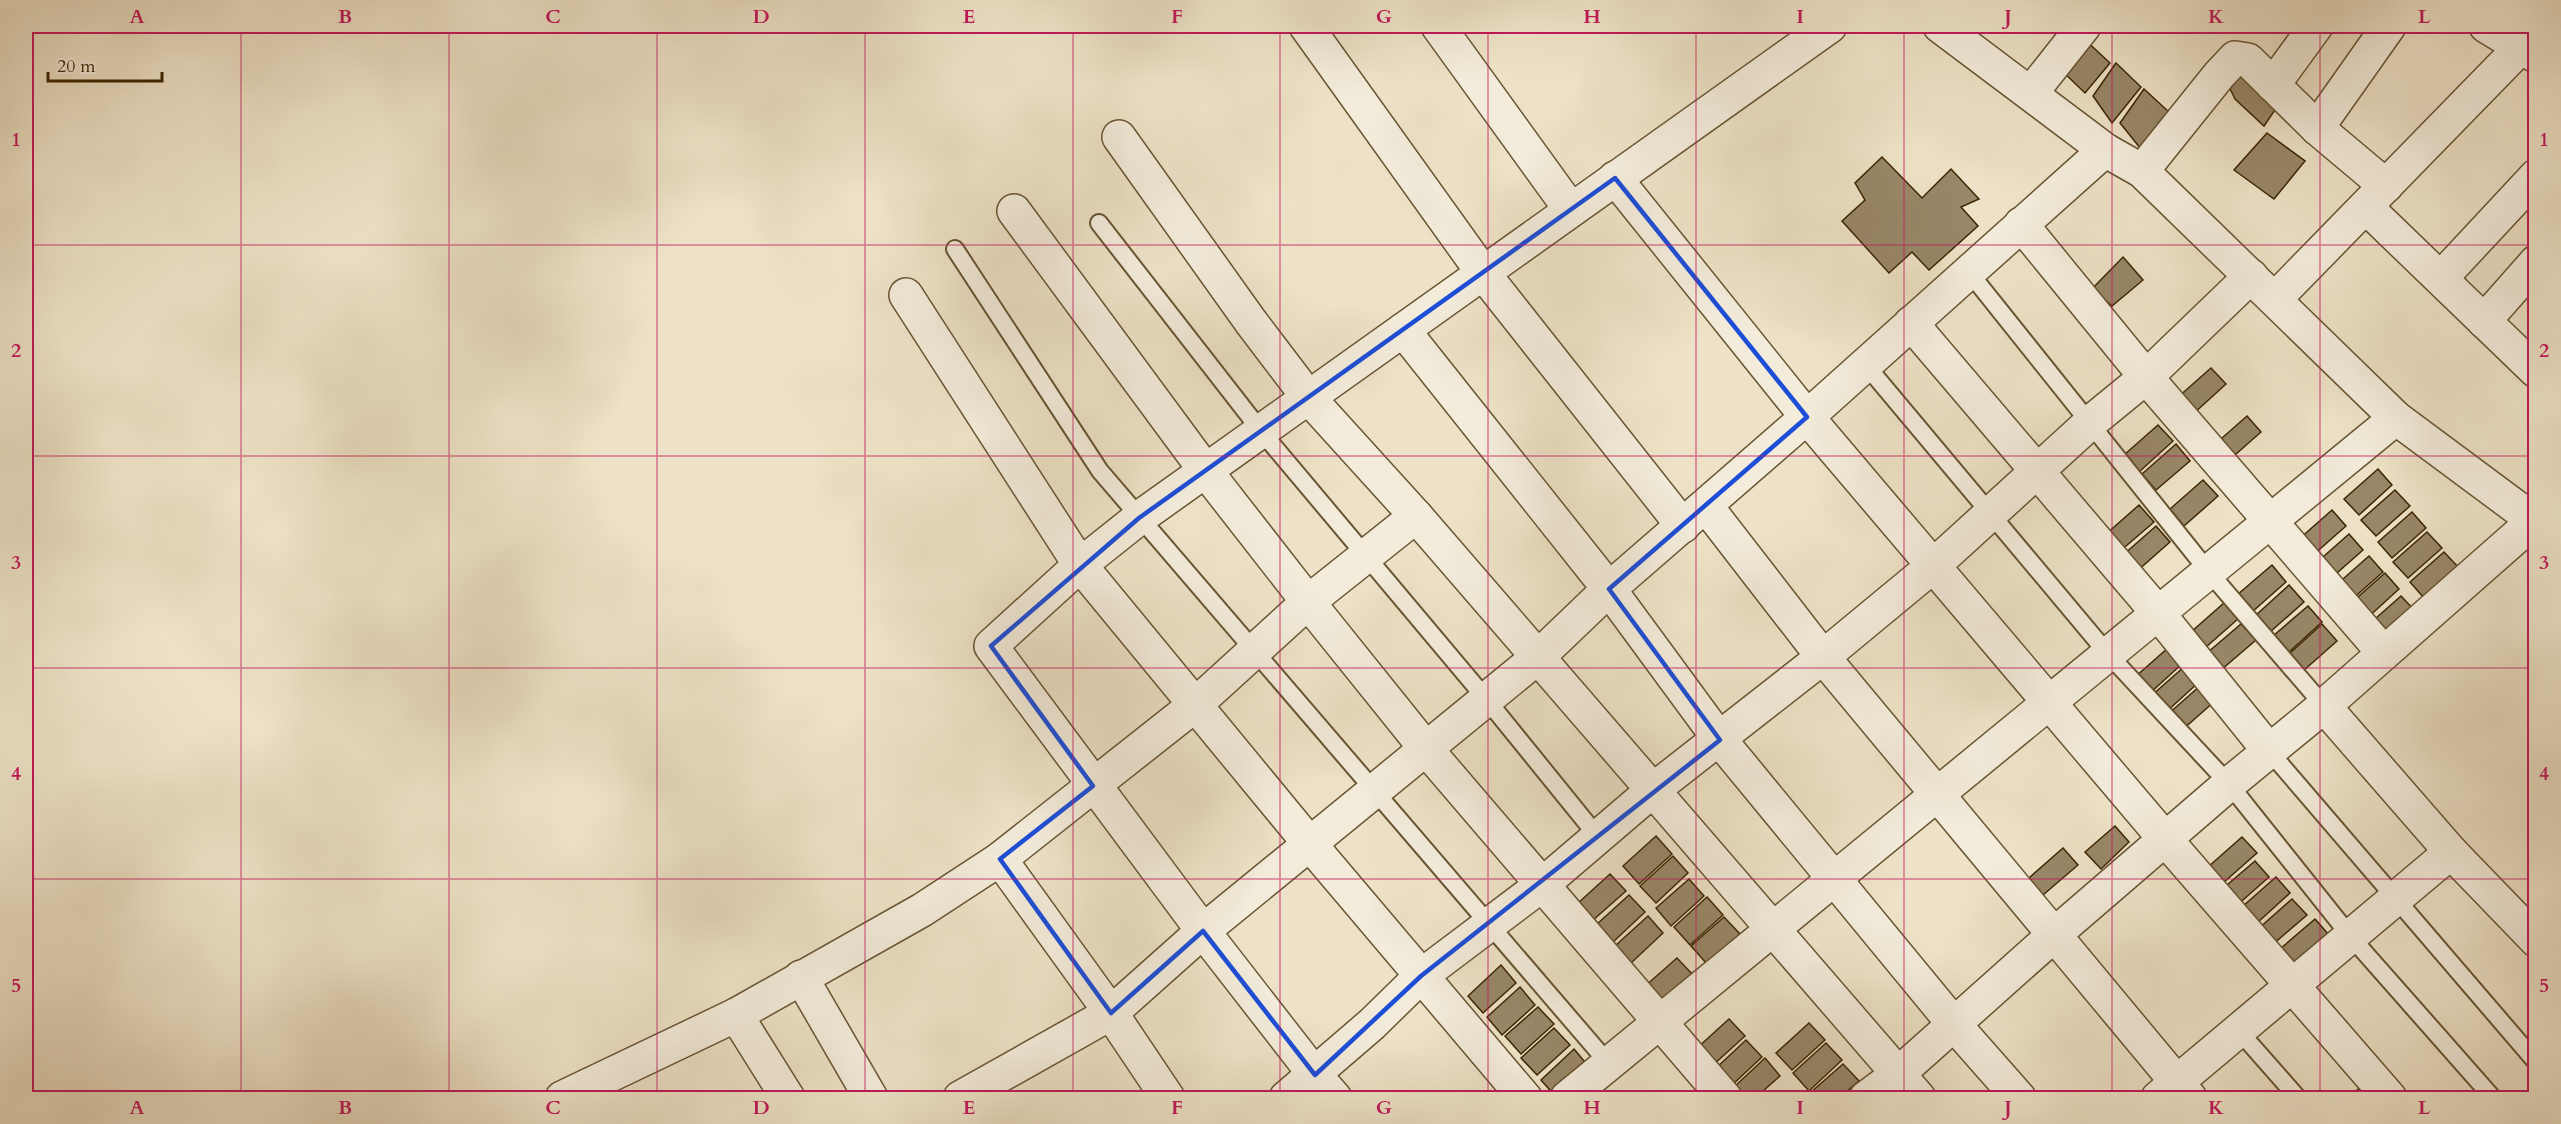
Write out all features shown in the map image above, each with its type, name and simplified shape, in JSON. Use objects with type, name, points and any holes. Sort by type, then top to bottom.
[{"type":"street","points":[[1306,26],[1483,273],[1695,516],[1823,657],[1936,796],[2055,934],[2175,1094],[2239,1031],[2451,852]]},
{"type":"street","points":[[1438,26],[1571,210]]},
{"type":"street","points":[[1325,1087],[1093,786],[991,646],[1080,566],[1139,518],[1830,26]]},
{"type":"street","points":[[1866,1098],[1898,1074],[2165,838],[2324,706],[2534,522],[2396,418],[2142,171],[2105,150],[1940,26]]},
{"type":"street","points":[[2031,93],[2084,26]]},
{"type":"street","points":[[2273,85],[2316,26]]},
{"type":"street","points":[[2317,128],[2389,26]]},
{"type":"street","points":[[2275,299],[2376,196],[2528,52],[2486,26]]},
{"type":"street","points":[[2142,171],[2235,58],[2248,60],[2317,128],[2376,196],[2441,278],[2534,367]]},
{"type":"street","points":[[1119,137],[1251,322],[1308,397],[1416,516],[1919,1098]]},
{"type":"street","points":[[960,1098],[1111,1013],[1203,931],[1309,843],[1428,750],[1538,657],[1610,589],[1807,417],[2105,150]]},
{"type":"street","points":[[2441,278],[2535,176]]},
{"type":"street","points":[[1615,178],[1807,417],[2165,838],[2390,1098]]},
{"type":"street","points":[[1014,211],[1205,470],[1308,602],[1428,750],[1725,1098]]},
{"type":"street","points":[[2021,224],[2146,377],[2383,652]]},
{"type":"street","points":[[2484,321],[2535,262]]},
{"type":"street","points":[[1286,1098],[1325,1087],[1421,976],[1543,884],[1653,790],[1720,740],[1933,566],[2091,422],[2146,377],[2251,276]]},
{"type":"street","points":[[906,295],[1080,566],[1309,843],[1525,1098]]},
{"type":"street","points":[[1911,324],[2038,471],[2270,752]]},
{"type":"street","points":[[1403,330],[1610,589],[1720,740],[1836,878],[1953,1023],[2019,1098]]},
{"type":"street","points":[[1567,1098],[2396,418]]},
{"type":"street","points":[[562,1098],[736,1015],[922,910],[1000,859],[1195,705],[1308,602],[1416,516]]},
{"type":"street","points":[[2324,706],[2451,852],[2535,940]]},
{"type":"street","points":[[1000,859],[1111,1013],[1168,1098]]},
{"type":"street","points":[[801,977],[870,1098]]},
{"type":"street","points":[[736,1015],[788,1098]]},
{"type":"lane","points":[[1099,223],[1261,431],[1487,700],[1598,837]]},
{"type":"lane","points":[[955,249],[1100,471],[1609,1064]]},
{"type":"lane","points":[[1969,272],[2208,571],[2324,706]]},
{"type":"lane","points":[[1865,364],[2108,654],[2229,784],[2351,937],[2493,1098]]},
{"type":"lane","points":[[2270,752],[2535,1062]]},
{"type":"lane","points":[[2239,1031],[2298,1098]]},
{"type":"highlighted area","points":[[1615,178],[1807,417],[1609,589],[1720,740],[1421,976],[1315,1075],[1203,931],[1111,1013],[1000,859],[1093,786],[991,646],[1139,518]]},
{"type":"building","points":[[2082,37],[2110,63],[2085,93],[2058,67]]},
{"type":"building","points":[[2116,63],[2141,87],[2112,123],[2093,96]]},
{"type":"building","points":[[2239,69],[2279,104],[2264,126],[2235,99],[2226,80]]},
{"type":"building","points":[[2144,89],[2170,113],[2141,149],[2120,123]]},
{"type":"building","points":[[2267,133],[2305,161],[2274,199],[2234,170]]},
{"type":"building","points":[[1882,157],[1922,198],[1951,169],[1979,199],[1961,207],[1978,226],[1929,270],[1912,252],[1889,273],[1842,221],[1865,200],[1855,183]]},
{"type":"building","points":[[2123,257],[2143,280],[2112,306],[2092,289]]},
{"type":"building","points":[[2211,368],[2226,384],[2192,415],[2177,398]]},
{"type":"building","points":[[2247,416],[2261,432],[2227,462],[2213,446]]},
{"type":"building","points":[[2158,425],[2173,441],[2139,472],[2124,455]]},
{"type":"building","points":[[2176,444],[2190,461],[2156,490],[2142,474]]},
{"type":"building","points":[[2378,469],[2392,485],[2359,515],[2344,499]]},
{"type":"building","points":[[2203,480],[2218,496],[2184,526],[2170,509]]},
{"type":"building","points":[[2395,490],[2410,506],[2376,536],[2361,520]]},
{"type":"building","points":[[2139,505],[2154,522],[2119,552],[2105,535]]},
{"type":"building","points":[[2332,510],[2346,526],[2312,556],[2298,540]]},
{"type":"building","points":[[2412,512],[2426,528],[2392,558],[2378,542]]},
{"type":"building","points":[[2156,526],[2170,542],[2136,572],[2122,556]]},
{"type":"building","points":[[2427,532],[2442,548],[2408,578],[2393,562]]},
{"type":"building","points":[[2349,534],[2363,550],[2329,580],[2315,564]]},
{"type":"building","points":[[2444,552],[2459,568],[2424,598],[2410,582]]},
{"type":"building","points":[[2369,556],[2383,572],[2349,602],[2335,586]]},
{"type":"building","points":[[2272,565],[2286,582],[2252,612],[2237,595]]},
{"type":"building","points":[[2385,573],[2399,589],[2365,620],[2350,604]]},
{"type":"building","points":[[2289,585],[2304,602],[2270,632],[2255,616]]},
{"type":"building","points":[[2401,596],[2416,612],[2382,643],[2367,626]]},
{"type":"building","points":[[2225,602],[2239,618],[2205,648],[2191,632]]},
{"type":"building","points":[[2308,606],[2322,622],[2288,653],[2273,636]]},
{"type":"building","points":[[2241,624],[2256,640],[2221,670],[2207,653]]},
{"type":"building","points":[[2322,624],[2337,641],[2303,671],[2288,655]]},
{"type":"building","points":[[2169,647],[2183,663],[2149,694],[2135,677]]},
{"type":"building","points":[[2185,666],[2199,682],[2165,713],[2151,696]]},
{"type":"building","points":[[2201,685],[2215,701],[2181,731],[2167,715]]},
{"type":"building","points":[[2115,826],[2129,842],[2101,869],[2085,852]]},
{"type":"building","points":[[1656,836],[1672,854],[1639,884],[1623,866]]},
{"type":"building","points":[[2242,837],[2257,853],[2223,883],[2208,867]]},
{"type":"building","points":[[2063,848],[2078,865],[2043,895],[2029,878]]},
{"type":"building","points":[[1673,856],[1688,873],[1656,903],[1640,886]]},
{"type":"building","points":[[2255,861],[2269,877],[2235,907],[2220,891]]},
{"type":"building","points":[[1610,874],[1626,891],[1592,921],[1577,904]]},
{"type":"building","points":[[2276,877],[2290,893],[2257,923],[2242,907]]},
{"type":"building","points":[[1689,879],[1704,896],[1671,926],[1656,908]]},
{"type":"building","points":[[1629,895],[1645,912],[1612,943],[1596,925]]},
{"type":"building","points":[[1707,897],[1723,915],[1690,945],[1674,927]]},
{"type":"building","points":[[2292,899],[2307,915],[2272,945],[2258,929]]},
{"type":"building","points":[[1648,916],[1663,933],[1630,964],[1615,946]]},
{"type":"building","points":[[1724,917],[1740,934],[1707,964],[1691,946]]},
{"type":"building","points":[[2315,919],[2329,935],[2295,966],[2280,949]]},
{"type":"building","points":[[1677,958],[1693,975],[1660,1005],[1644,987]]},
{"type":"building","points":[[1501,965],[1516,983],[1483,1013],[1468,996]]},
{"type":"building","points":[[1520,987],[1535,1005],[1502,1035],[1487,1017]]},
{"type":"building","points":[[1538,1007],[1554,1024],[1521,1054],[1505,1036]]},
{"type":"building","points":[[1729,1019],[1745,1036],[1712,1066],[1696,1049]]},
{"type":"building","points":[[1809,1023],[1825,1040],[1792,1070],[1776,1053]]},
{"type":"building","points":[[1554,1028],[1570,1045],[1537,1075],[1521,1058]]},
{"type":"building","points":[[1746,1040],[1762,1057],[1730,1087],[1714,1070]]},
{"type":"building","points":[[1826,1043],[1842,1060],[1809,1091],[1793,1073]]},
{"type":"building","points":[[1574,1049],[1589,1067],[1556,1097],[1541,1080]]},
{"type":"building","points":[[1765,1058],[1780,1076],[1755,1098],[1741,1098],[1732,1089]]},
{"type":"building","points":[[1843,1064],[1859,1081],[1839,1098],[1815,1098],[1810,1093]]},
{"type":"building","points":[[2364,1085],[2375,1098],[2346,1098]]}]
